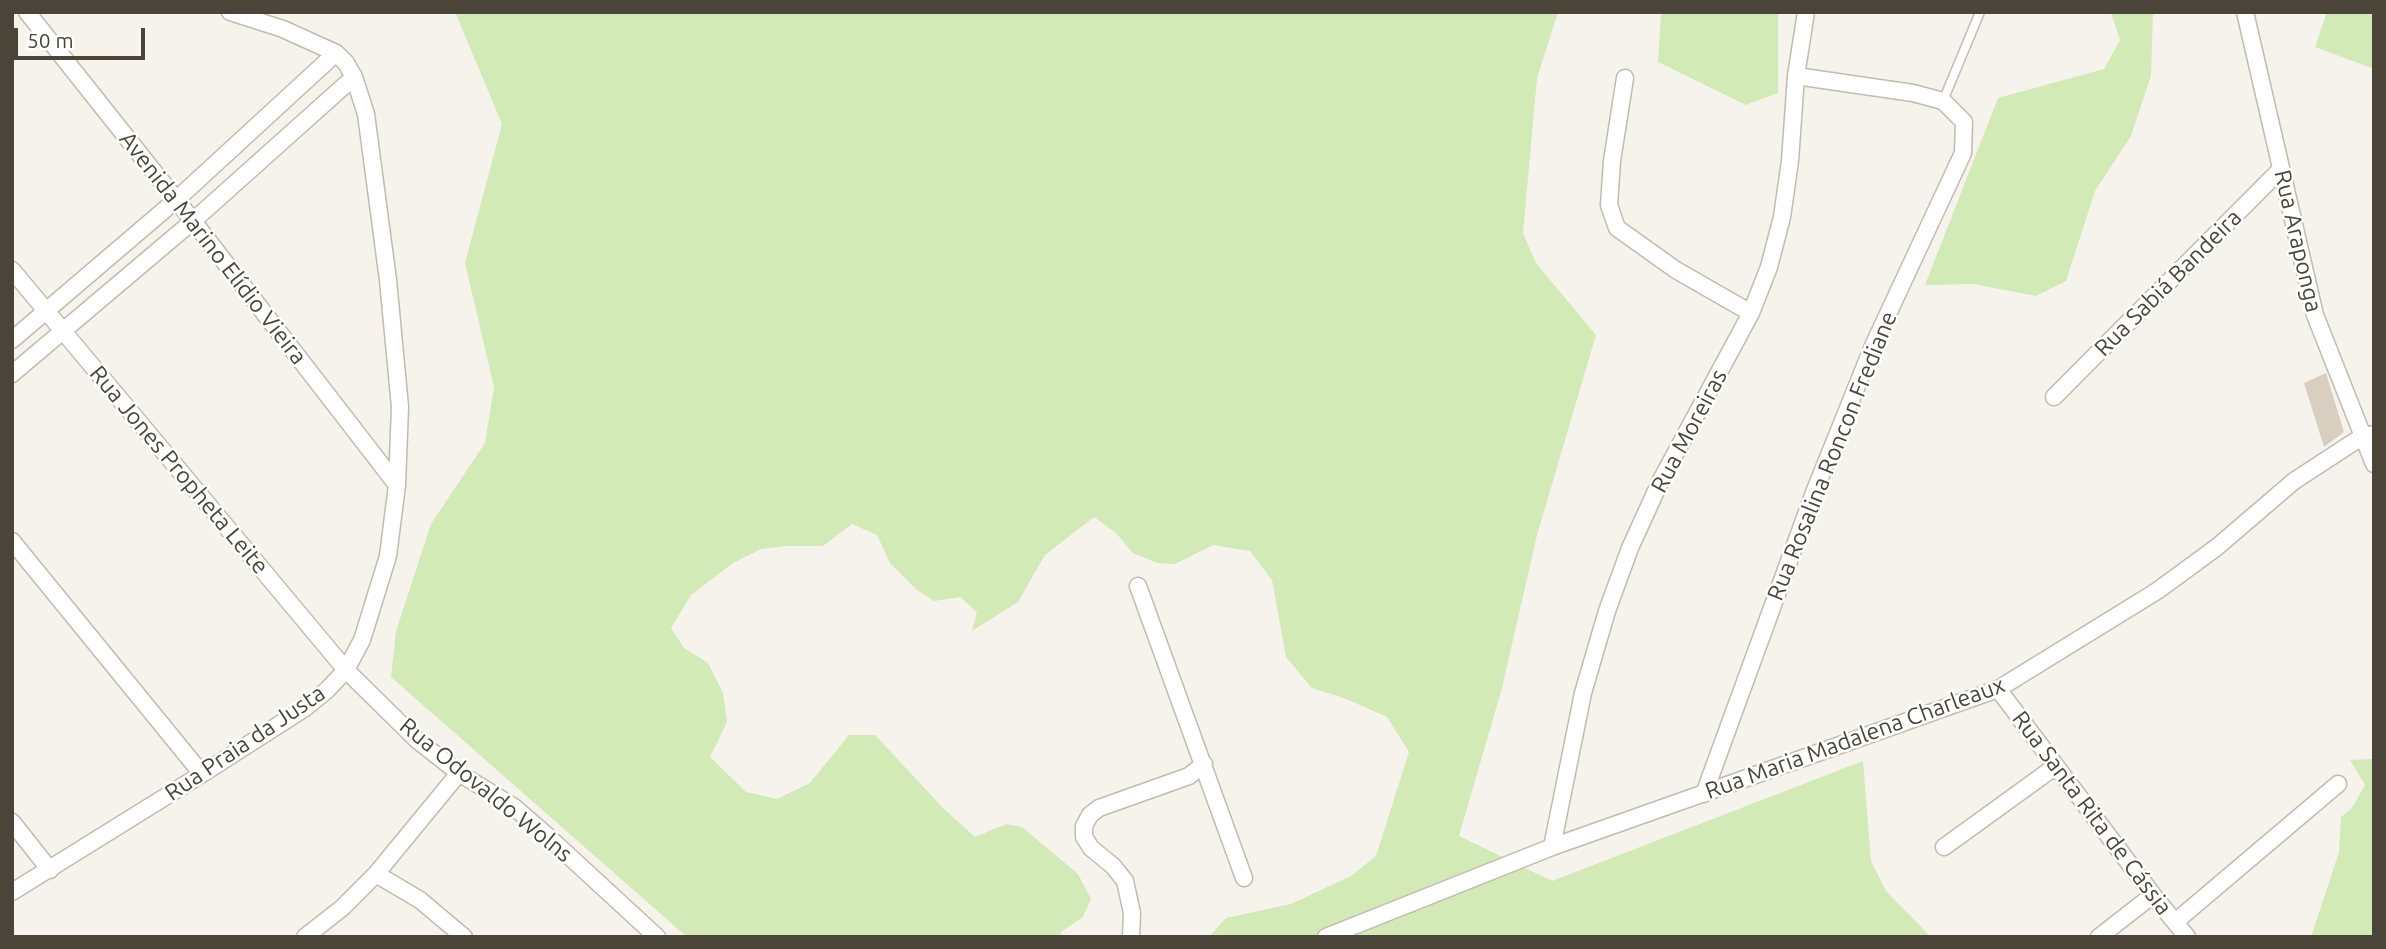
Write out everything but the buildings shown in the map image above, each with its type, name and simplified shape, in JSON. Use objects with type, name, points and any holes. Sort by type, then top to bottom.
[{"type":"street","name":"Avenida Marino Elídio Vieira","points":[[27,12],[193,220],[397,485]]},
{"type":"street","points":[[12,340],[176,200],[337,53],[283,29],[230,12]]},
{"type":"street","name":"Rua Moreiras","points":[[1552,847],[1583,693],[1607,611],[1630,548],[1661,480],[1751,313],[1769,267],[1782,217],[1790,161],[1796,76],[1806,12]]},
{"type":"street","name":"Rua Araponga","points":[[2245,12],[2315,316],[2341,386],[2369,435],[2374,464]]},
{"type":"street","name":"Rua Praia da Justa","points":[[12,892],[305,708],[346,670],[362,640],[388,556],[397,485],[400,407],[373,153],[366,114],[354,77],[337,53]]},
{"type":"street","points":[[1796,76],[1913,93],[1943,101]]},
{"type":"street","points":[[12,374],[193,220],[354,77]]},
{"type":"street","points":[[1625,78],[1611,172],[1609,205],[1617,228],[1676,270],[1751,313]]},
{"type":"street","name":"Rua Rosalina Roncon Frediane","points":[[1704,793],[1815,490],[1868,358],[1963,153],[1964,122],[1943,101]]},
{"type":"street","name":"Rua Sabiá Bandeira","points":[[2054,397],[2281,169]]},
{"type":"street","name":"Rua Jones Propheta Leite","points":[[12,270],[346,670]]},
{"type":"street","name":"Rua Maria Madalena Charleaux","points":[[1326,937],[1552,847],[1998,689],[2157,591],[2217,547],[2294,481],[2369,435]]},
{"type":"street","points":[[12,541],[202,775]]},
{"type":"street","points":[[1138,586],[1244,878]]},
{"type":"street","name":"Rua Odovaldo Wolns","points":[[346,670],[417,740],[459,773],[514,807],[657,937]]},
{"type":"street","name":"Rua Santa Rita de Cássia","points":[[1998,689],[2187,937]]},
{"type":"street","points":[[1131,937],[1132,913],[1125,881],[1113,866],[1091,848],[1084,837],[1084,826],[1090,815],[1099,808],[1189,776],[1204,764]]},
{"type":"street","points":[[1944,848],[2056,766]]},
{"type":"street","points":[[305,937],[342,908],[376,874],[459,773]]},
{"type":"street","points":[[2175,922],[2338,784]]},
{"type":"street","points":[[12,822],[50,870]]},
{"type":"street","points":[[376,874],[420,900],[464,937]]},
{"type":"street","points":[[2099,937],[2153,895]]},
{"type":"lane","points":[[1943,101],[1980,12]]},
{"type":"green space","points":[[455,12],[1558,12],[1537,78],[1523,233],[1536,263],[1596,335],[1537,535],[1502,688],[1459,836],[1552,881],[1863,761],[1871,861],[1886,891],[1931,937],[1209,937],[1226,918],[1291,904],[1351,876],[1376,856],[1409,752],[1387,717],[1344,698],[1312,688],[1286,657],[1272,580],[1250,551],[1213,545],[1175,564],[1157,563],[1133,553],[1116,533],[1094,517],[1045,555],[1018,602],[972,631],[977,612],[960,597],[934,601],[917,590],[890,563],[877,535],[852,524],[823,546],[761,549],[733,563],[691,595],[671,628],[684,648],[708,663],[723,693],[727,722],[710,757],[746,792],[777,799],[810,783],[849,735],[875,735],[943,808],[975,837],[1006,824],[1022,827],[1078,874],[1091,899],[1083,917],[1061,932],[1061,937],[687,937],[391,677],[396,631],[431,524],[485,443],[494,387],[465,263],[502,124]]},
{"type":"green space","points":[[1661,12],[1778,12],[1778,93],[1746,105],[1658,62]]},
{"type":"green space","points":[[2111,12],[2153,12],[2151,76],[2131,136],[2095,191],[2066,281],[2036,296],[1973,284],[1925,285],[1998,98],[2104,69],[2120,40]]},
{"type":"green space","points":[[2327,12],[2374,12],[2374,69],[2315,47]]},
{"type":"green space","points":[[2374,759],[2374,937],[2311,937],[2339,852],[2341,817],[2352,808],[2365,785],[2350,760]]}]
